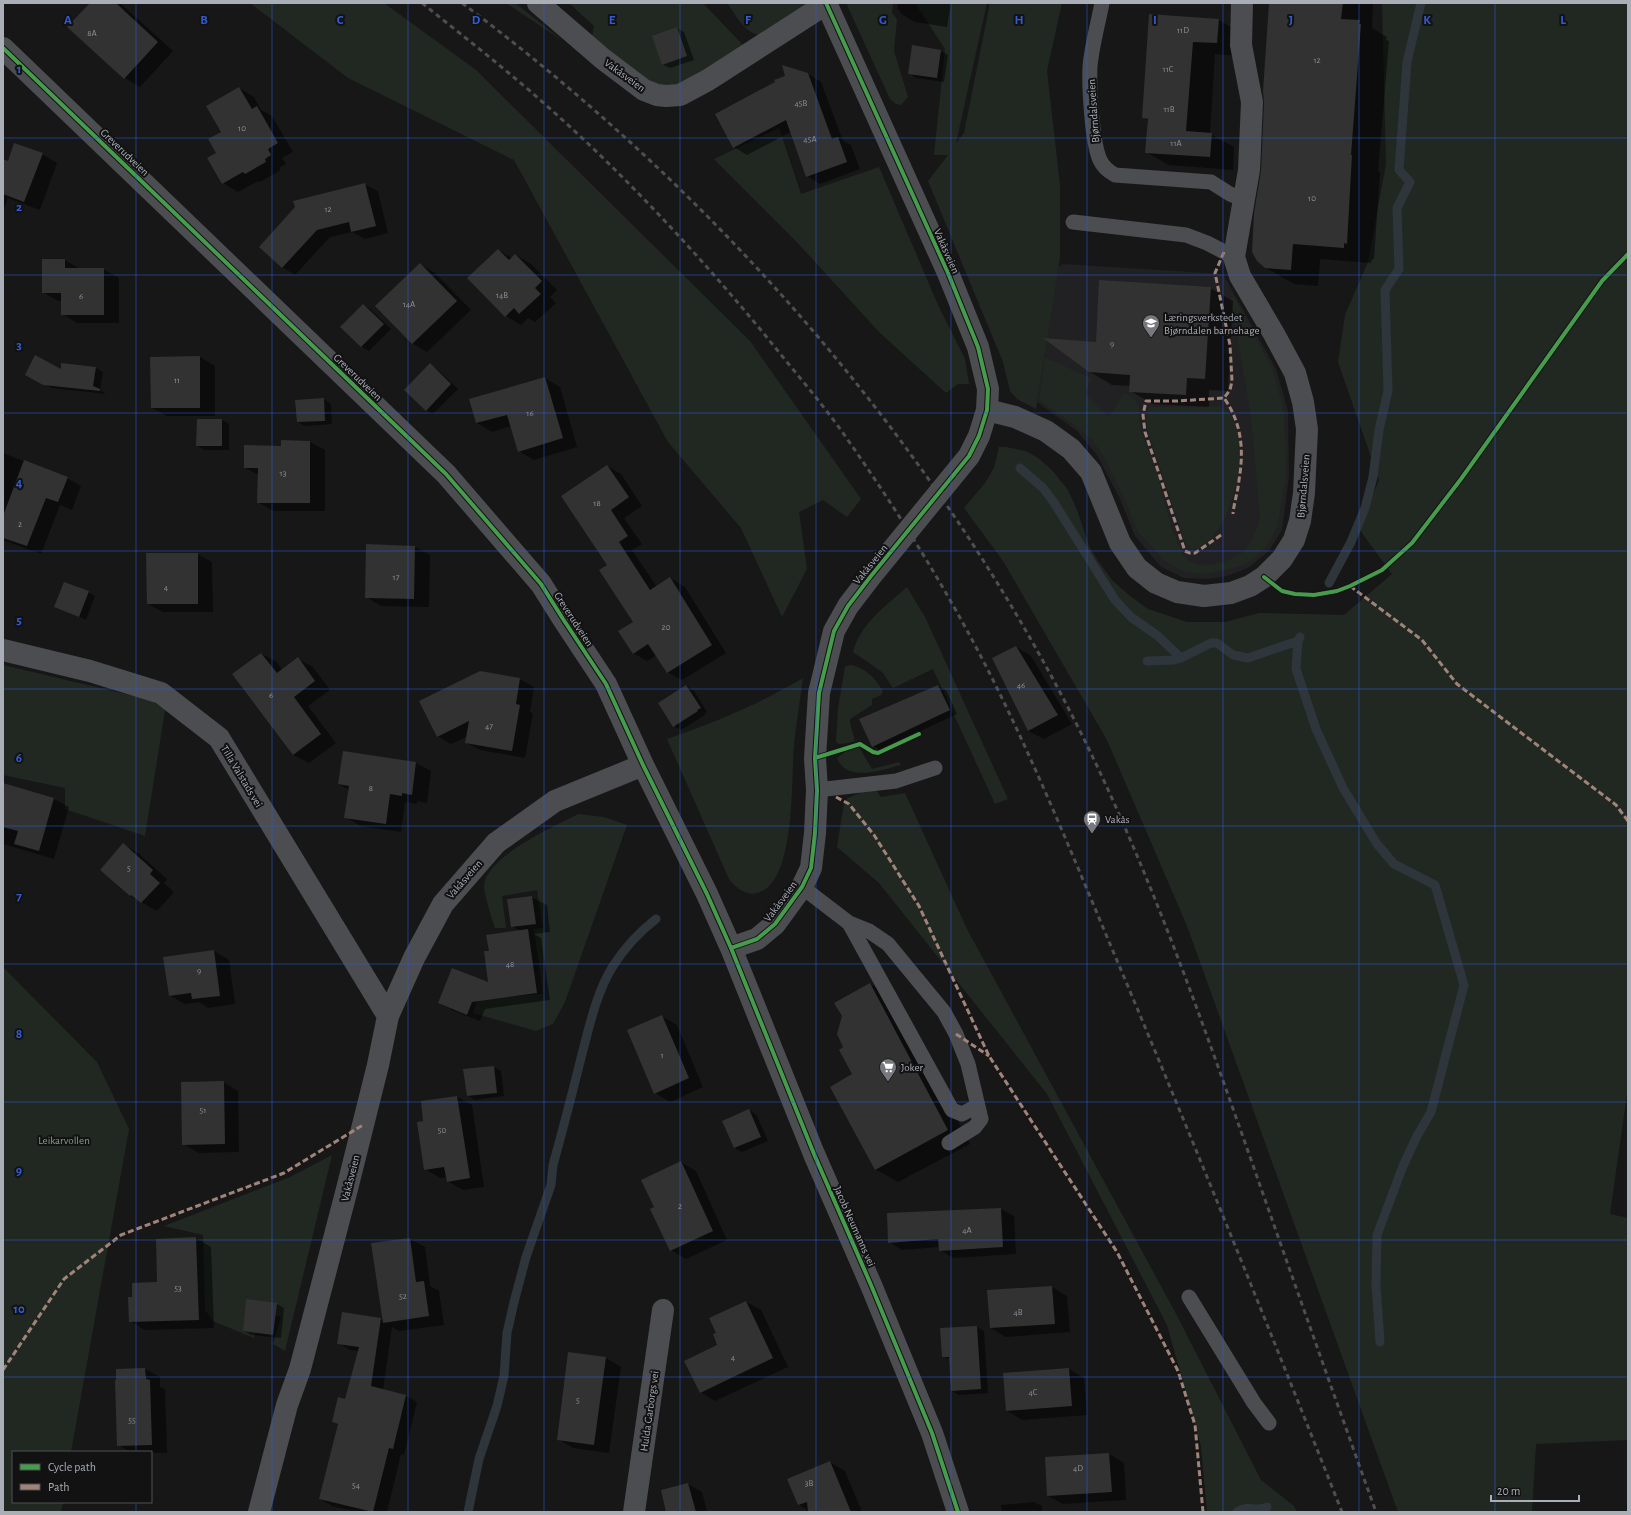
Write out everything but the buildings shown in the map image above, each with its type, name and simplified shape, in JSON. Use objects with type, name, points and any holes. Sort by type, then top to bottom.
[{"type":"street","name":"Vakåsveien","points":[[538,3],[603,59],[644,90],[656,95],[666,96],[680,95],[708,80],[826,3],[948,274],[978,347],[988,389],[986,410],[979,436],[969,456],[871,576],[848,606],[834,631],[820,693],[815,758],[817,790],[815,833],[811,868],[802,887],[775,924],[758,939],[731,948]]},
{"type":"street","name":"Bjørndalsveien","points":[[986,410],[1015,417],[1046,431],[1071,449],[1090,472],[1120,543],[1138,568],[1156,583],[1177,592],[1204,596],[1231,593],[1250,586],[1264,577],[1282,560],[1294,540],[1300,521],[1304,493],[1307,429],[1304,402],[1295,373],[1240,276],[1234,257],[1249,170],[1252,102],[1241,45],[1242,3]]},
{"type":"street","name":"Greverudveien","points":[[3,48],[446,474],[541,584],[606,684],[643,765]]},
{"type":"street","name":"Tilla Valstads vei","points":[[3,650],[90,671],[160,693],[219,738],[388,1016]]},
{"type":"street","name":"Vakåsveien","points":[[259,1512],[287,1405],[300,1369],[348,1189],[388,1016],[414,958],[443,904],[496,843],[555,801],[643,765]]},
{"type":"street","points":[[643,765],[731,948]]},
{"type":"street","name":"Jacob Neumanns vei","points":[[731,948],[814,1154],[872,1285],[932,1433],[958,1512]]},
{"type":"street","name":"Hulda Garborgs vei","points":[[634,1512],[663,1310]]},
{"type":"lane","name":"Bjørndalsveien","points":[[1102,3],[1090,65],[1090,93],[1096,147],[1100,160],[1106,170],[1115,175],[1211,182],[1230,194],[1245,200]]},
{"type":"lane","points":[[1073,222],[1186,236],[1207,243],[1234,257]]},
{"type":"lane","points":[[817,790],[896,781],[935,768]]},
{"type":"lane","points":[[802,887],[849,923],[869,931],[888,944],[944,1012],[956,1034],[968,1064],[980,1119],[975,1127],[949,1143]]},
{"type":"lane","points":[[849,923],[952,1110],[962,1114],[973,1108],[980,1119]]},
{"type":"lane","points":[[1189,1297],[1254,1402],[1269,1423]]},
{"type":"shaded area","points":[[1063,264],[1223,274],[1276,369],[1288,411],[1289,476],[1282,530],[1269,551],[1248,568],[1227,576],[1208,579],[1184,578],[1161,567],[1135,536],[1119,497],[1097,455],[1077,431],[1037,402],[1058,267]]},
{"type":"green space","points":[[250,3],[384,3],[476,70],[750,341],[861,499],[847,517],[823,500],[799,512],[807,569],[782,617],[741,528],[668,442],[514,160],[348,78]]},
{"type":"green space","points":[[506,3],[515,3],[563,41]]},
{"type":"green space","points":[[569,3],[703,3],[742,44],[742,49],[690,83],[655,87],[592,37],[594,26]]},
{"type":"green space","points":[[727,3],[805,3],[804,6],[762,35],[751,32],[746,28]]},
{"type":"green space","points":[[846,3],[893,3],[892,13],[897,19],[894,51],[908,97],[901,105],[896,104],[890,99]]},
{"type":"green space","points":[[915,3],[987,3],[956,143],[964,133],[990,3],[1062,3],[1047,71],[1060,185],[1060,258],[1036,409],[1017,399],[1010,391],[1003,362],[928,181],[948,155],[934,155],[945,49]]},
{"type":"green space","points":[[1382,3],[1628,3],[1628,1087],[1610,1214],[1628,1218],[1628,1440],[1536,1444],[1532,1512],[1398,1512],[1187,926],[1107,740],[1003,561],[964,508],[985,483],[994,468],[999,447],[1026,451],[1038,458],[1052,470],[1068,490],[1077,510],[1089,546],[1112,580],[1148,609],[1187,622],[1225,622],[1259,613],[1344,615],[1392,574],[1359,529],[1379,480],[1338,362],[1345,315],[1368,262],[1386,164]]},
{"type":"green space","points":[[779,128],[801,194],[879,167],[938,305],[965,359],[969,384],[958,384],[946,393],[880,333],[794,239],[714,159]]},
{"type":"green space","points":[[1234,296],[1273,371],[1284,411],[1286,474],[1280,512],[1276,530],[1265,549],[1250,561],[1233,568],[1207,574],[1184,572],[1165,561],[1138,532],[1105,458],[1092,440],[1073,424],[1039,400],[1045,358],[1092,378],[1085,394],[1107,416],[1110,416],[1124,393],[1138,404],[1142,435],[1155,467],[1169,518],[1179,546],[1191,562],[1197,564],[1209,565],[1229,560],[1244,551],[1250,543],[1260,517],[1251,417],[1231,299]]},
{"type":"green space","points":[[1218,406],[1231,416],[1238,433],[1240,456],[1237,481],[1230,505],[1220,527],[1207,543],[1191,551],[1185,542],[1148,432],[1146,419],[1147,412],[1150,407]]},
{"type":"green space","points":[[907,587],[926,619],[1008,799],[995,804],[933,669],[893,688],[883,673],[853,652],[856,642],[868,624]]},
{"type":"green space","points":[[3,665],[151,700],[165,710],[145,836],[65,809],[65,788],[3,775]]},
{"type":"green space","points":[[852,665],[862,669],[870,675],[883,691],[881,695],[872,699],[872,705],[850,719],[855,741],[839,744],[836,742],[838,708],[845,667]]},
{"type":"green space","points":[[803,678],[794,745],[791,802],[786,848],[780,868],[772,883],[760,892],[747,893],[735,886],[729,879],[667,739],[737,712]]},
{"type":"green space","points":[[859,747],[872,769],[899,762],[901,765],[865,773],[856,773],[842,766],[837,758],[845,752]]},
{"type":"green space","points":[[874,787],[881,797],[905,793],[967,929],[1174,1310],[1261,1480],[1294,1506],[1297,1512],[1207,1512],[1201,1446],[1167,1325],[1047,1094],[879,883],[837,847],[844,803],[848,798]]},
{"type":"green space","points":[[578,814],[604,817],[627,825],[565,1002],[553,1024],[536,1031],[473,1013],[478,999],[543,994],[534,929],[543,928],[537,890],[502,896],[506,928],[495,928],[484,886],[487,875],[496,864],[508,854],[538,834]]},
{"type":"green space","name":"Leikarvollen","points":[[3,967],[97,1062],[129,1129],[71,1451],[12,1451],[12,1503],[63,1503],[61,1512],[3,1512]]},
{"type":"green space","points":[[332,1155],[285,1351],[273,1344],[281,1317],[260,1313],[254,1338],[213,1321],[205,1310],[203,1235],[164,1226],[290,1177]]},
{"type":"waterway","points":[[1329,583],[1351,542],[1365,508],[1373,477],[1379,430],[1388,391],[1385,290],[1399,269],[1397,208],[1410,182],[1399,170],[1407,62],[1421,3]]},
{"type":"waterway","points":[[1020,468],[1043,488],[1053,501],[1115,600],[1131,617],[1158,636],[1181,658],[1211,643],[1217,643],[1233,655],[1248,658],[1298,641]]},
{"type":"waterway","points":[[1300,637],[1298,641],[1296,669],[1316,729],[1343,788],[1377,844],[1394,864],[1435,885],[1464,985],[1431,1112],[1417,1136],[1403,1166],[1377,1235],[1376,1285],[1380,1342]]},
{"type":"waterway","points":[[1147,661],[1174,660],[1181,658]]},
{"type":"waterway","points":[[468,1512],[479,1459],[497,1406],[504,1376],[507,1333],[514,1302],[526,1257],[551,1185],[553,1165],[594,1011],[607,976],[613,966],[627,946],[656,919]]},
{"type":"waterway","points":[[1237,1512],[1248,1508],[1262,1509],[1267,1507]]},
{"type":"railway","points":[[422,3],[547,106],[605,160],[687,245],[740,305],[829,414],[860,457],[923,554],[980,654],[1047,796],[1180,1111],[1342,1512]]},
{"type":"railway","points":[[462,3],[557,78],[647,158],[734,243],[815,333],[891,427],[961,526],[1025,628],[1082,735],[1105,784],[1168,933],[1225,1086],[1376,1512]]},
{"type":"marked path","points":[[1224,252],[1215,273],[1230,345],[1232,381],[1230,390],[1224,398],[1235,417],[1241,448],[1241,469],[1233,514]]},
{"type":"marked path","points":[[1221,535],[1195,553],[1185,551],[1145,432],[1143,415],[1146,401],[1224,398]]},
{"type":"marked path","points":[[1350,586],[1422,640],[1457,684],[1616,805],[1628,821]]},
{"type":"marked path","points":[[836,797],[849,804],[874,835],[919,906],[989,1056],[1117,1252],[1178,1371],[1195,1425],[1203,1512]]},
{"type":"marked path","points":[[956,1034],[989,1056]]},
{"type":"marked path","points":[[3,1370],[64,1279],[121,1235],[284,1173],[363,1125]]},
{"type":"cycle path","points":[[731,948],[757,939],[775,924],[802,887],[811,868],[815,833],[817,790],[815,758],[819,693],[834,631],[848,606],[871,576],[969,456],[979,436],[987,410],[988,389],[978,347],[948,273],[826,3]]},
{"type":"cycle path","points":[[3,48],[446,474],[541,584],[606,684],[643,765],[707,894],[731,948],[814,1154],[871,1285],[932,1433],[958,1512]]},
{"type":"cycle path","points":[[1264,577],[1282,591],[1295,594],[1314,595],[1337,591],[1382,570],[1412,543],[1461,479],[1602,281],[1628,254]]},
{"type":"cycle path","points":[[815,758],[860,744],[873,752],[878,753],[919,734]]},
{"type":"place","name":"Læringsverkstedet Bjørndalen barnehage","points":[[1151,338]]},
{"type":"place","name":"Vakås","points":[[1092,834]]},
{"type":"place","name":"Joker","points":[[888,1082]]}]
